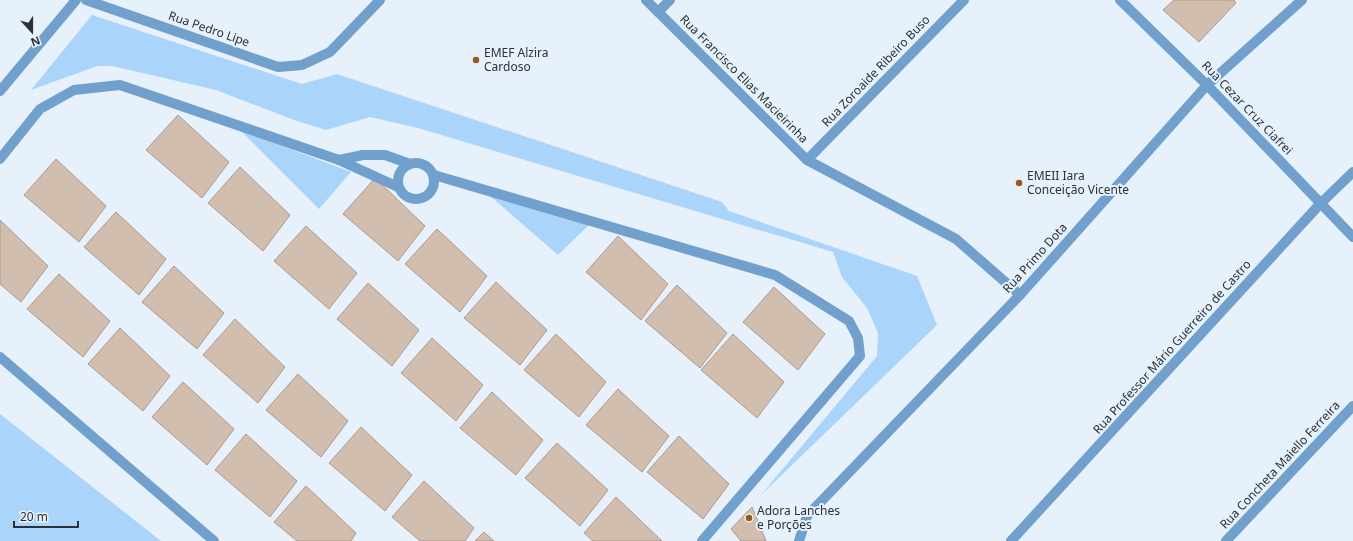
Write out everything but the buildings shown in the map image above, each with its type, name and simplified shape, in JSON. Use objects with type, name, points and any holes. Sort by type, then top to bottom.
[{"type":"street","points":[[0,91],[76,0]]},
{"type":"street","name":"Rua Pedro Lipe","points":[[86,0],[278,67],[302,65],[330,52],[380,0]]},
{"type":"street","name":"Rua Francisco Elias Macieirinha","points":[[646,0],[807,160],[956,239],[1020,295]]},
{"type":"street","points":[[658,12],[670,0]]},
{"type":"street","name":"Rua Zoroaide Ribeiro Buso","points":[[807,160],[964,0]]},
{"type":"street","name":"Rua Cezar Cruz Ciafrei","points":[[1120,0],[1207,85],[1353,238]]},
{"type":"street","name":"Rua Primo Dota","points":[[799,541],[807,516],[1020,295],[1207,85],[1302,0]]},
{"type":"street","points":[[0,159],[40,110],[74,90],[120,85],[339,160],[398,187],[402,193],[408,197],[422,198],[429,194],[433,189],[435,182],[434,175],[430,168],[424,164],[410,164],[385,155],[363,155],[339,160]]},
{"type":"street","points":[[398,187],[400,173],[404,167],[410,164]]},
{"type":"street","name":"Rua Professor Mário Guerreiro de Castro","points":[[1011,541],[1320,204],[1353,172]]},
{"type":"street","points":[[434,175],[775,274],[848,321],[858,338],[860,356],[702,541]]},
{"type":"street","points":[[0,357],[214,541]]},
{"type":"street","name":"Rua Concheta Maiello Ferreira","points":[[1226,541],[1353,406]]},
{"type":"shaded area","points":[[92,15],[302,84],[337,74],[722,202],[729,211],[917,276],[937,325],[761,495],[877,356],[878,333],[867,308],[842,277],[833,252],[418,128],[370,117],[326,130],[294,120],[216,90],[112,66],[97,66],[31,90]]},
{"type":"shaded area","points":[[240,130],[351,172],[319,209]]},
{"type":"shaded area","points":[[482,189],[593,221],[558,255]]},
{"type":"shaded area","points":[[0,414],[161,541],[0,541]]},
{"type":"place","name":"EMEF Alzira Cardoso","points":[[476,60]]},
{"type":"place","name":"EMEII Iara Conceição Vicente","points":[[1019,183]]},
{"type":"place","name":"Adora Lanches e Porções","points":[[749,518]]}]
